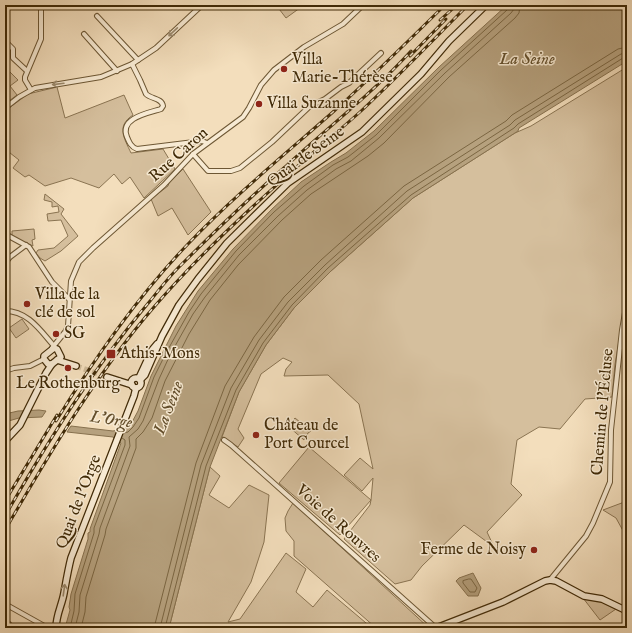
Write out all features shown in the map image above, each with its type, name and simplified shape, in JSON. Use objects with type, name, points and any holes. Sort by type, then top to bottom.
[{"type":"main road","name":"Quai de Seine","points":[[134,386],[141,385],[139,379],[152,350],[189,291],[219,252],[238,231],[288,183],[362,132],[421,74],[449,41],[486,5]]},
{"type":"main road","points":[[5,441],[17,429],[23,420],[48,371],[52,361],[57,349],[53,347],[44,355],[52,361],[65,362],[76,366]]},
{"type":"main road","points":[[106,377],[134,386]]},
{"type":"main road","name":"Quai de l'Orge","points":[[56,628],[56,619],[64,592],[71,558],[117,440],[134,386]]},
{"type":"main road","points":[[436,628],[504,602],[545,581],[550,580],[556,581],[584,596],[602,599],[627,611]]},
{"type":"street","points":[[31,90],[25,80],[41,39],[41,5]]},
{"type":"street","points":[[5,108],[31,90],[48,85],[88,80],[117,71],[132,64],[156,48],[202,5]]},
{"type":"street","name":"Rue Caron","points":[[53,347],[68,326],[71,281],[79,262],[164,185],[193,154],[243,117],[261,85],[274,70],[304,47],[342,24],[363,5]]},
{"type":"street","points":[[97,16],[138,60]]},
{"type":"street","points":[[84,34],[117,71]]},
{"type":"street","points":[[5,41],[13,49],[13,58],[28,71]]},
{"type":"street","points":[[193,154],[208,171],[226,172],[237,170],[272,142],[310,106],[326,99],[341,86],[349,84],[380,53]]},
{"type":"street","points":[[132,64],[147,96],[160,101],[163,103],[163,106],[161,109],[135,118],[128,123],[126,134],[131,145],[136,148],[202,141],[207,143]]},
{"type":"street","points":[[5,234],[26,245],[32,251],[52,282],[69,299]]},
{"type":"street","points":[[5,262],[26,245]]},
{"type":"street","name":"Chemin de l'Écluse","points":[[550,580],[586,536],[610,482],[611,430],[622,330],[627,301]]},
{"type":"street","points":[[5,311],[15,312],[32,321],[53,347]]},
{"type":"street","points":[[5,371],[52,361]]},
{"type":"street","name":"Voie de Rouvres","points":[[224,440],[436,628]]},
{"type":"street","points":[[5,604],[48,628]]},
{"type":"shaded area","points":[[276,5],[304,5],[286,18]]},
{"type":"shaded area","points":[[5,67],[18,80],[10,86],[17,95],[5,104]]},
{"type":"shaded area","points":[[627,67],[627,294],[615,364],[612,397],[585,399],[560,429],[539,427],[517,440],[511,484],[522,495],[487,532],[494,547],[464,525],[422,566],[411,580],[395,584],[344,539],[370,505],[373,478],[362,491],[344,475],[360,458],[373,469],[359,404],[328,375],[284,376],[286,369],[292,362],[283,358],[261,374],[238,429],[244,438],[238,447],[222,437],[239,392],[266,345],[294,308],[331,271],[413,198],[515,133],[531,126]]},
{"type":"shaded area","points":[[57,87],[65,118],[124,95],[133,115],[128,119],[123,128],[124,137],[131,153],[163,149],[175,169],[144,198],[130,177],[122,184],[114,174],[99,188],[71,178],[45,186],[29,175],[25,177],[13,168],[19,160],[5,149],[5,111],[28,94]]},
{"type":"shaded area","points":[[183,169],[211,212],[188,235],[172,208],[158,216],[151,199],[168,186],[169,183]]},
{"type":"shaded area","points":[[45,194],[64,209],[61,214],[78,236],[61,251],[45,261],[36,253],[38,250],[54,248],[68,236],[61,220],[48,221],[47,214],[59,212],[58,206],[52,207],[52,202],[44,200]]},
{"type":"shaded area","points":[[34,229],[35,239],[32,240],[33,246],[12,236],[12,231]]},
{"type":"shaded area","points":[[22,319],[29,329],[16,338],[9,328]]},
{"type":"shaded area","points":[[295,418],[311,431],[304,440],[288,426]]},
{"type":"shaded area","points":[[309,447],[371,500],[340,535],[279,483]]},
{"type":"shaded area","points":[[210,467],[220,476],[209,495],[229,508],[249,485],[269,495],[264,542],[251,582],[228,622],[240,619],[286,553],[306,569],[296,592],[313,607],[327,590],[372,628],[169,628]]},
{"type":"shaded area","points":[[627,501],[627,538],[616,518],[603,510]]},
{"type":"shaded area","points":[[293,503],[429,628],[376,628],[294,556],[294,541],[286,531],[285,518]]},
{"type":"shaded area","points":[[583,598],[601,601],[616,609],[600,620]]},
{"type":"water","name":"La Seine","points":[[507,5],[627,5],[627,61],[519,128],[518,131],[413,198],[331,271],[294,308],[266,345],[239,392],[210,467],[169,628],[65,628],[70,610],[71,594],[88,539],[88,533],[90,532],[121,443],[113,437],[67,432],[71,426],[113,431],[126,428],[131,424],[138,411],[151,376],[176,326],[198,291],[233,249],[301,182],[346,153],[374,131],[439,67]]},
{"type":"water","points":[[18,411],[46,411],[42,417],[19,418],[5,422],[5,414]]},
{"type":"water","points":[[473,573],[481,588],[478,596],[468,596],[456,581],[459,578]]},
{"type":"tunnel","points":[[76,366],[107,377]]},
{"type":"railway","points":[[56,421],[85,375],[117,329],[169,264],[241,193],[362,86],[445,5]]},
{"type":"railway","points":[[440,20],[457,5]]},
{"type":"railway","points":[[5,530],[39,472],[93,387],[154,307],[199,258],[231,227],[374,99],[468,5]]},
{"type":"railway","points":[[410,56],[446,19]]},
{"type":"railway","points":[[5,516],[55,432],[91,378],[129,326],[171,276],[244,204],[366,96],[411,51]]},
{"type":"railway","points":[[5,501],[57,415]]},
{"type":"place","name":"Villa Marie-Thérèse","points":[[284,69]]},
{"type":"place","name":"Villa Suzanne","points":[[259,104]]},
{"type":"place","name":"Villa de la clé de sol","points":[[27,304]]},
{"type":"place","name":"SG","points":[[56,334]]},
{"type":"place","name":"Athis-Mons","points":[[111,354]]},
{"type":"place","name":"Le Rothenburg","points":[[68,368]]},
{"type":"place","name":"Château de Port Courcel","points":[[256,435]]},
{"type":"place","name":"Ferme de Noisy","points":[[534,550]]},
{"type":"water label","name":"L'Orge","points":[[111,420]]}]
